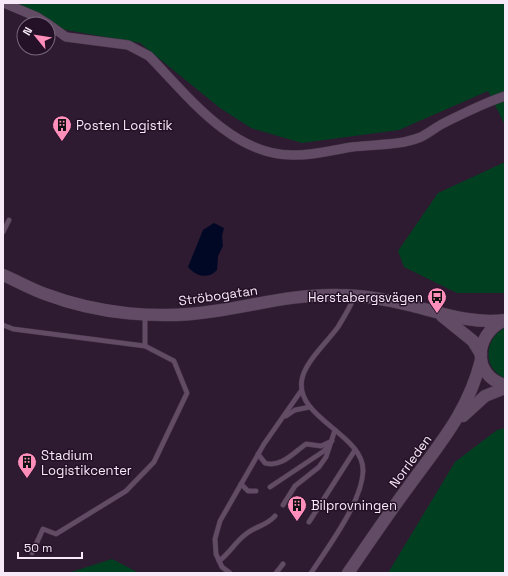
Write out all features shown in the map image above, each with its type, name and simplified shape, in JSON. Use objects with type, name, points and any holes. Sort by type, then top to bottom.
[{"type":"street","points":[[4,3],[34,16]]},
{"type":"street","points":[[56,30],[66,37],[116,43],[139,50],[149,56],[218,127],[243,141],[265,150],[281,154],[301,155],[361,146],[409,141],[422,136],[460,114],[505,96]]},
{"type":"street","name":"Ströbogatan","points":[[3,276],[45,294],[74,302],[106,310],[145,314],[177,315],[214,312],[300,296],[339,294],[394,301],[441,315],[484,321],[505,320]]},
{"type":"street","name":"Ströbogatan","points":[[441,315],[472,341],[481,357],[486,372],[496,381],[505,385]]},
{"type":"street","points":[[454,425],[467,402],[486,335],[496,324],[505,320]]},
{"type":"street","points":[[454,425],[485,396],[505,388]]},
{"type":"street","name":"Norrleden","points":[[348,573],[385,519],[454,425]]},
{"type":"lane","points":[[3,232],[9,220]]},
{"type":"lane","points":[[230,573],[222,567],[216,554],[215,539],[220,522],[258,454],[301,391],[302,378],[308,366],[338,326],[355,296]]},
{"type":"lane","points":[[145,314],[145,346]]},
{"type":"lane","points":[[3,325],[13,330],[145,346],[174,361],[187,393],[154,462],[126,491],[56,534],[43,529],[32,553]]},
{"type":"lane","points":[[301,391],[310,407],[355,450],[358,454],[363,470],[361,484],[352,507],[311,573]]},
{"type":"lane","points":[[283,418],[294,410],[310,407]]},
{"type":"lane","points":[[283,505],[295,486],[320,466],[326,457],[332,441],[334,430]]},
{"type":"lane","points":[[258,454],[265,463],[272,465],[280,463],[306,444],[321,446],[332,441]]},
{"type":"lane","points":[[270,487],[324,451],[332,441]]},
{"type":"lane","points":[[310,522],[355,450]]},
{"type":"lane","points":[[240,484],[248,491],[256,491]]},
{"type":"lane","points":[[219,561],[228,555],[246,533],[268,524],[275,516]]},
{"type":"lane","points":[[276,573],[283,564]]},
{"type":"green space","points":[[7,3],[505,3],[505,125],[488,91],[399,130],[302,143],[251,128],[220,108],[140,43],[66,30],[56,25],[56,16],[35,16]]},
{"type":"green space","points":[[505,162],[505,293],[457,293],[404,267],[398,251],[438,193]]},
{"type":"green space","points":[[504,328],[505,378],[492,368],[488,354],[492,339]]},
{"type":"green space","points":[[505,428],[505,573],[388,573],[455,462],[497,430]]},
{"type":"green space","points":[[112,559],[139,573],[68,573]]},
{"type":"water","points":[[214,223],[224,228],[222,236],[223,246],[218,256],[217,270],[210,275],[198,275],[188,267],[203,230]]},
{"type":"place","name":"Posten Logistik","points":[[62,142]]},
{"type":"place","name":"Herstabergsvägen","points":[[437,314]]},
{"type":"place","name":"Stadium Logistikcenter","points":[[27,479]]},
{"type":"place","name":"Bilprovningen","points":[[297,522]]}]
